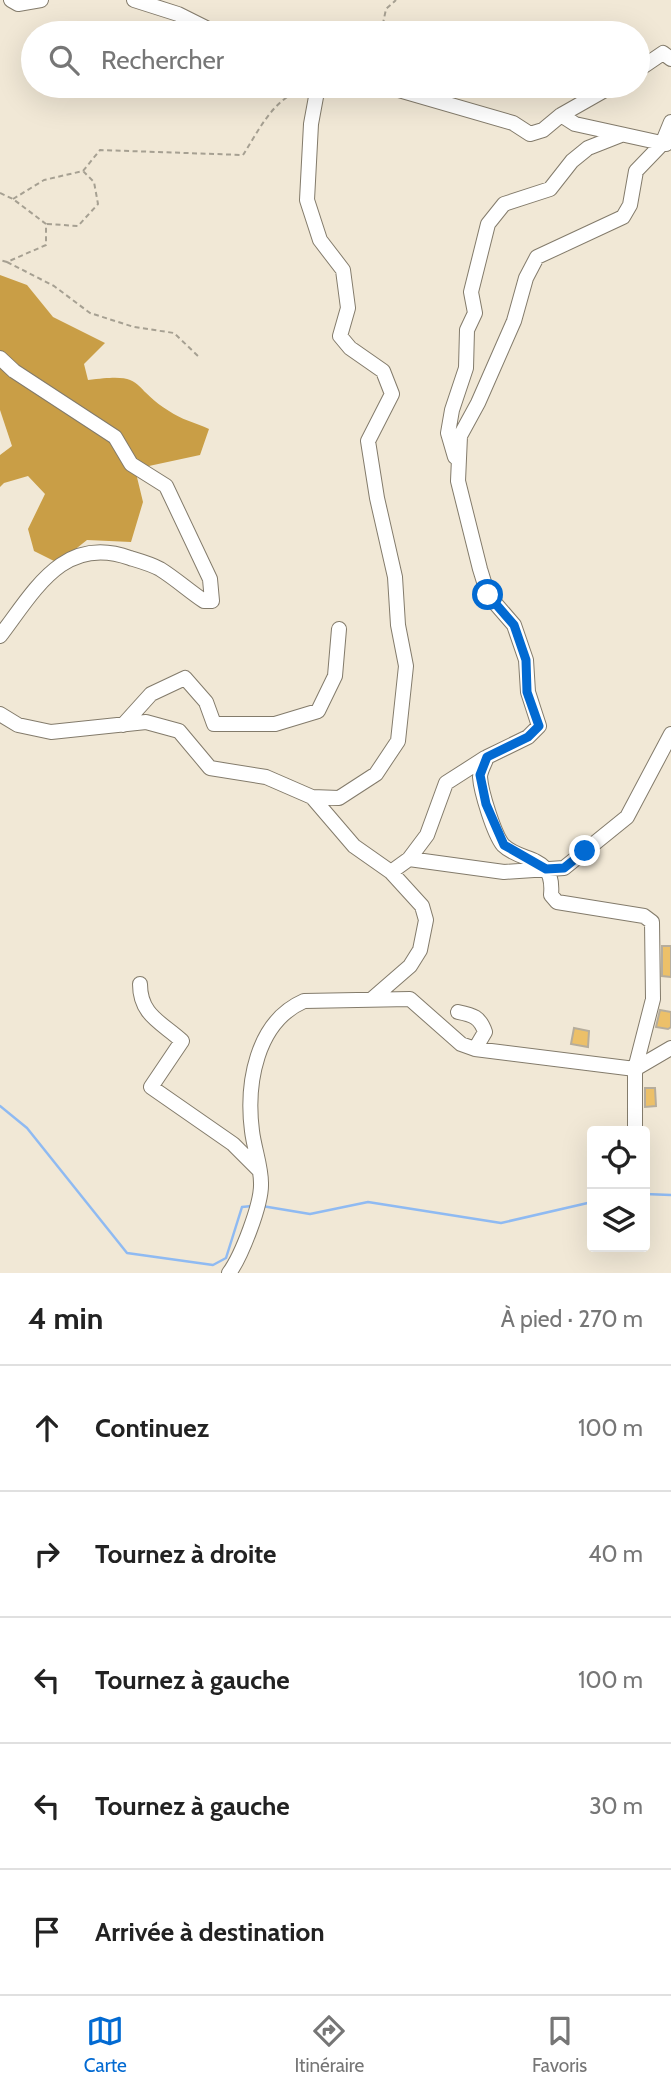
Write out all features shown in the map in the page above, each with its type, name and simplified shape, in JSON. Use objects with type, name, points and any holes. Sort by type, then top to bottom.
[{"type":"street","points":[[11,0],[19,4],[41,0]]},
{"type":"street","points":[[134,0],[192,21]]},
{"type":"street","points":[[650,63],[668,52]]},
{"type":"street","points":[[0,714],[18,725],[51,732],[146,722],[179,731],[210,768],[266,777],[312,797],[339,798],[376,774],[398,741],[406,666],[398,625],[395,577],[377,498],[368,441],[392,394],[383,371],[350,348],[341,336],[348,308],[343,270],[320,240],[307,200],[311,124],[316,98]]},
{"type":"street","points":[[427,98],[513,123],[530,134],[543,130],[561,115],[591,98]]},
{"type":"street","points":[[561,115],[575,124],[666,144]]},
{"type":"street","points":[[391,872],[409,859],[427,835],[446,783],[487,757],[528,737],[539,726],[527,692],[526,660],[514,625],[488,595],[458,481],[460,436],[504,344],[526,278],[537,257],[623,217],[630,205],[636,171],[666,144],[671,122]]},
{"type":"street","points":[[457,462],[448,433],[466,368],[467,330],[475,313],[471,292],[488,224],[504,204],[550,189],[572,161],[589,148],[621,135]]},
{"type":"street","points":[[0,358],[14,371],[115,437],[131,464],[166,486],[202,559],[212,592],[212,601],[204,601],[157,567],[107,550],[84,553],[62,563],[45,576],[0,636]]},
{"type":"street","points":[[123,725],[151,694],[185,678],[206,702],[214,724],[275,724],[318,711],[335,676],[340,629]]},
{"type":"street","points":[[409,859],[504,872],[564,868],[627,817],[671,734]]},
{"type":"street","points":[[487,757],[480,775],[486,804],[504,845],[546,869],[552,884],[551,895],[557,902],[643,916],[652,922],[653,999],[635,1069],[635,1126]]},
{"type":"street","points":[[312,797],[354,846],[391,872],[422,906],[426,920],[420,950],[410,966],[372,999]]},
{"type":"street","points":[[140,984],[142,1006],[150,1017],[182,1041],[151,1087],[233,1144],[258,1169]]},
{"type":"street","points":[[229,1273],[235,1265],[262,1185],[251,1129],[252,1074],[257,1056],[276,1021],[289,1007],[304,1001],[410,999],[461,1044],[475,1049],[635,1069],[668,1055]]},
{"type":"street","points":[[458,1012],[472,1014],[481,1021],[485,1032],[475,1049]]},
{"type":"path","points":[[384,21],[386,9],[396,0]]},
{"type":"path","points":[[13,198],[44,180],[83,172],[100,150],[243,155],[269,114],[286,98]]},
{"type":"path","points":[[0,193],[13,198],[46,224],[78,226],[98,204],[94,182],[83,172]]},
{"type":"path","points":[[7,262],[46,245],[46,224]]},
{"type":"path","points":[[0,260],[54,286],[90,313],[134,327],[174,333],[198,356]]},
{"type":"shaded area","points":[[0,275],[27,285],[53,317],[105,343],[84,364],[88,380],[129,379],[173,414],[209,429],[200,455],[135,469],[143,502],[131,542],[87,540],[58,563],[34,551],[28,529],[45,494],[28,476],[4,483],[0,487],[0,455],[12,446],[0,410]]},
{"type":"building","points":[[662,946],[671,946],[671,977],[662,976]]},
{"type":"building","points":[[660,1010],[671,1012],[671,1027],[668,1029],[656,1027]]},
{"type":"building","points":[[574,1028],[589,1031],[588,1047],[571,1044]]},
{"type":"building","points":[[645,1088],[655,1088],[656,1106],[645,1107]]},
{"type":"waterway","points":[[0,1106],[27,1128],[127,1253],[213,1265],[226,1258],[242,1207],[252,1206]]},
{"type":"waterway","points":[[650,1194],[671,1195]]},
{"type":"waterway","points":[[262,1206],[310,1214],[368,1202],[501,1223],[587,1203]]},
{"type":"route","points":[[488,595],[514,625],[526,660],[527,692],[539,726],[528,737],[487,757],[480,775],[486,804],[504,845],[546,869],[564,868],[585,851]]}]
